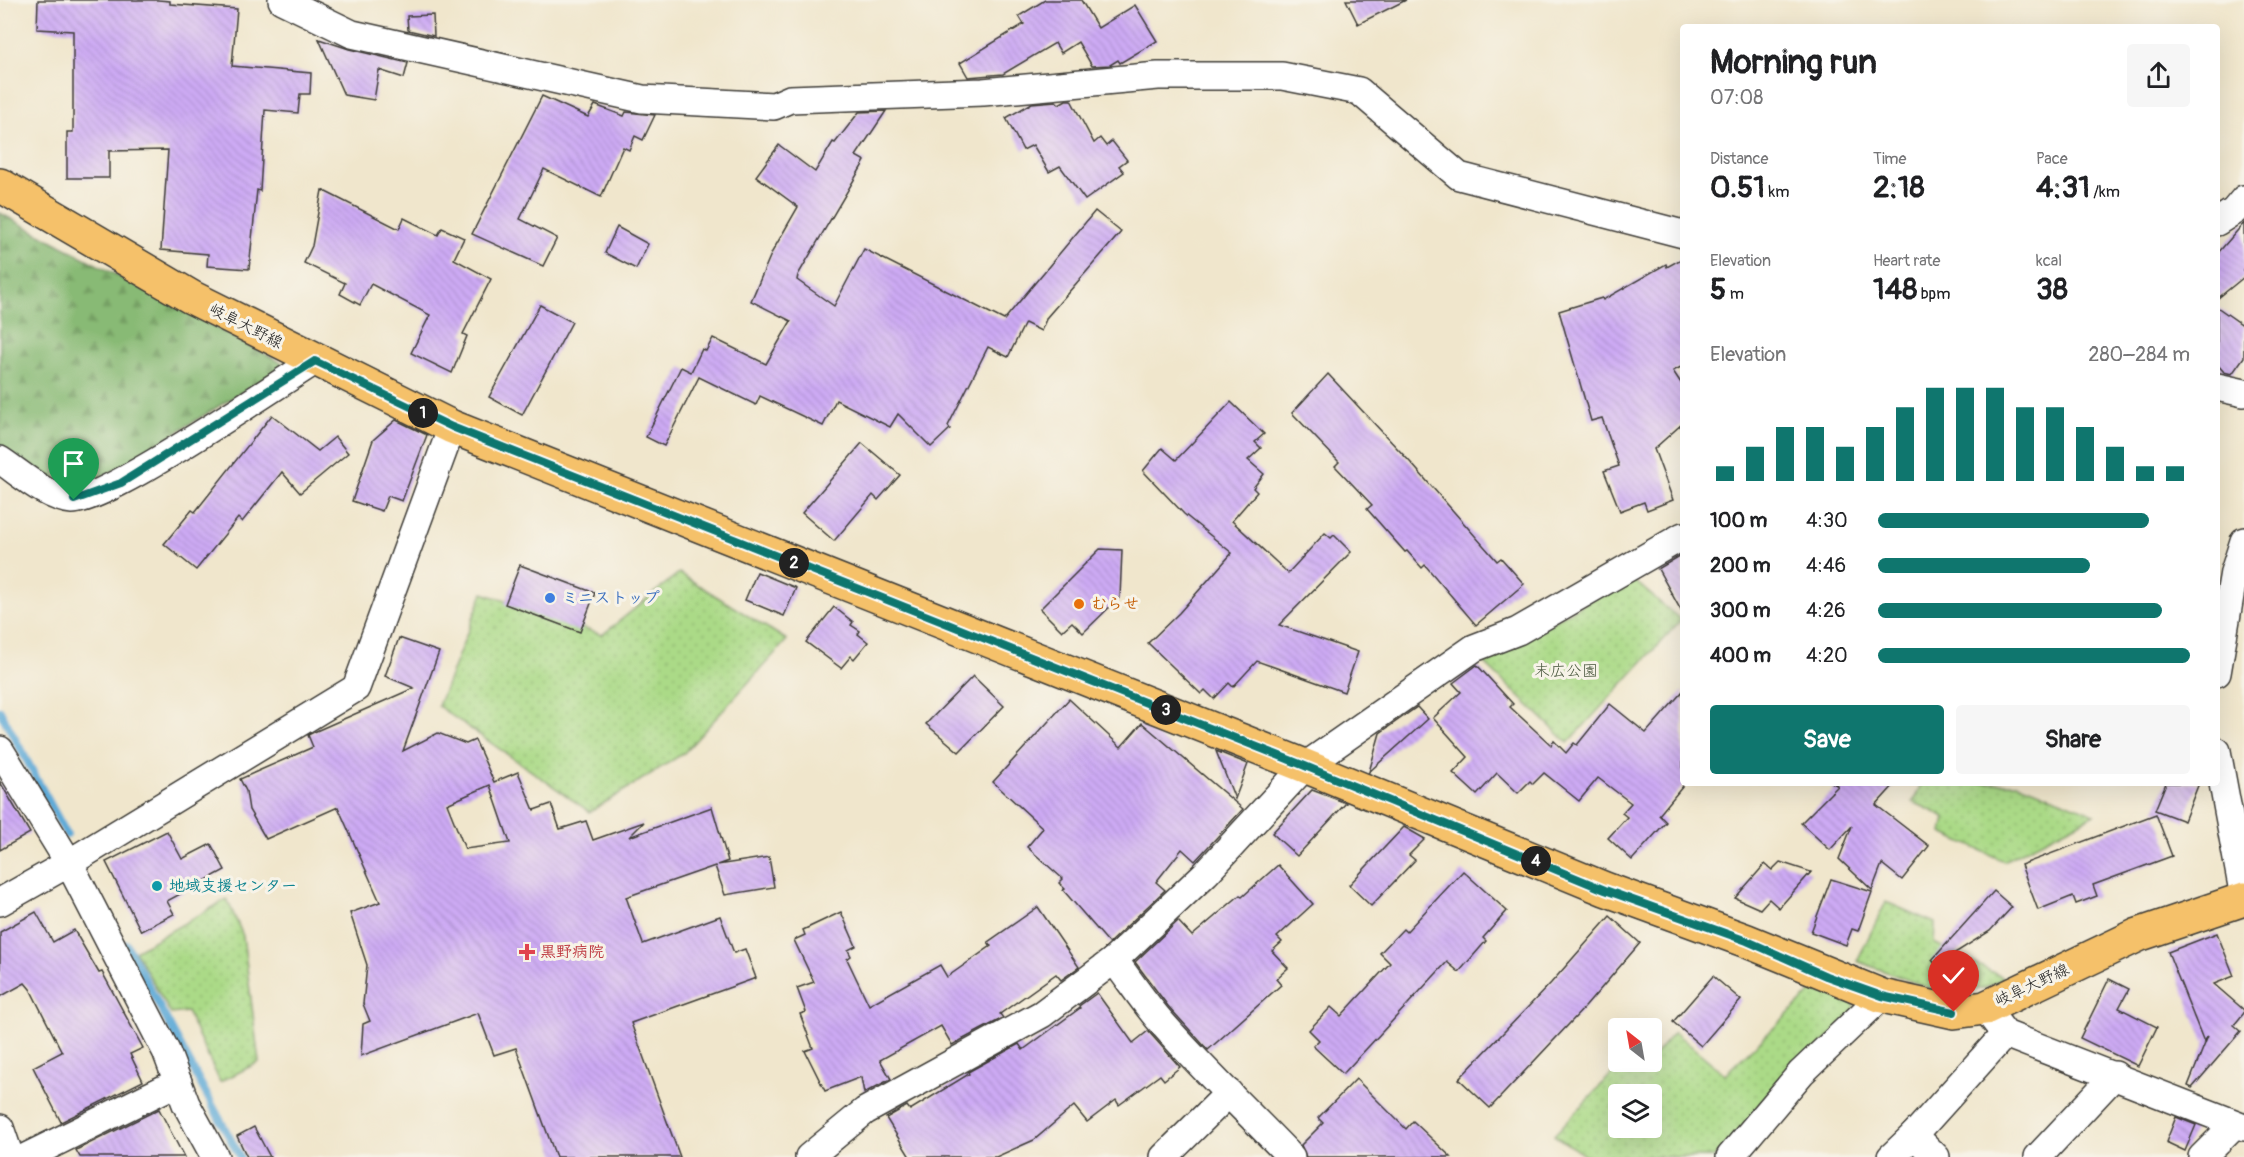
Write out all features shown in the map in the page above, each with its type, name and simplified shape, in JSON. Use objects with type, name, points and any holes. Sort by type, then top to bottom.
[{"type":"main road","name":"岐阜大野線","points":[[0,185],[191,297],[315,361],[452,427],[1305,766],[1605,890],[1747,941],[1882,996],[1954,1012],[1985,1008],[2138,936],[2244,898]]},
{"type":"street","points":[[282,0],[352,34],[642,99],[774,106],[790,99],[982,92],[1158,75],[1282,75],[1359,91],[1459,176],[1680,233]]},
{"type":"street","points":[[2220,220],[2234,211],[2244,199]]},
{"type":"street","points":[[0,460],[54,495],[74,500],[121,483],[315,361]]},
{"type":"street","points":[[2220,388],[2244,393]]},
{"type":"street","points":[[0,902],[69,863],[356,688],[452,427]]},
{"type":"street","points":[[809,1157],[865,1111],[1042,1014],[1114,960],[1206,873],[1305,766],[1474,648],[1518,631],[1680,538]]},
{"type":"street","points":[[2220,656],[2234,572],[2244,541]]},
{"type":"street","points":[[0,750],[69,863],[166,1051],[186,1104],[215,1157]]},
{"type":"street","points":[[2220,766],[2244,898]]},
{"type":"street","points":[[1114,960],[1162,1023],[1213,1079],[1291,1157]]},
{"type":"street","points":[[1730,1157],[1801,1073],[1882,996]]},
{"type":"street","points":[[1985,1008],[2005,1034],[2115,1075],[2239,1126],[2202,1157]]},
{"type":"street","points":[[1891,1157],[1914,1135],[2005,1034]]},
{"type":"street","points":[[2038,1157],[2115,1075]]},
{"type":"street","points":[[26,1157],[178,1082]]},
{"type":"street","points":[[1164,1157],[1229,1093]]},
{"type":"street","points":[[0,1128],[10,1157]]},
{"type":"street","points":[[1914,1135],[1936,1157]]},
{"type":"green space","points":[[0,213],[286,365],[115,470],[74,490],[0,448]]},
{"type":"green space","points":[[679,573],[787,640],[684,753],[590,812],[438,706],[483,593],[602,635]]},
{"type":"green space","name":"末広公園","points":[[1630,577],[1680,619],[1568,743],[1483,662]]},
{"type":"green space","points":[[1921,786],[2025,786],[2095,814],[2004,861],[1942,833],[1945,817],[1913,802]]},
{"type":"green space","points":[[227,899],[243,936],[259,1062],[220,1082],[187,1012],[171,1014],[135,951]]},
{"type":"green space","points":[[1886,902],[1935,923],[1934,943],[2004,978],[1982,989],[1932,989],[1857,961]]},
{"type":"green space","points":[[1823,981],[1853,997],[1855,1011],[1714,1157],[1587,1157],[1554,1135],[1614,1072],[1662,1072],[1662,1046],[1674,1032],[1725,1074]]},
{"type":"building","points":[[38,0],[158,0],[170,1],[170,4],[237,9],[232,66],[311,73],[310,94],[300,94],[298,113],[265,110],[260,191],[257,190],[249,269],[207,266],[208,254],[161,250],[168,150],[109,151],[109,178],[67,178],[67,132],[73,132],[73,31],[37,29]]},
{"type":"building","points":[[1045,0],[1081,0],[1098,28],[1135,5],[1157,41],[1120,63],[1118,60],[1110,65],[1092,66],[1078,42],[1061,53],[1055,43],[1003,74],[968,77],[960,63],[1024,24],[1019,16]]},
{"type":"building","points":[[1346,0],[1406,0],[1358,24]]},
{"type":"building","points":[[433,15],[434,36],[408,30],[407,16]]},
{"type":"building","points":[[319,39],[349,49],[408,63],[404,78],[379,70],[374,100],[344,95]]},
{"type":"building","points":[[542,96],[588,117],[595,105],[624,116],[626,112],[655,115],[643,140],[635,136],[629,150],[623,147],[601,197],[544,169],[520,219],[557,238],[543,266],[472,234]]},
{"type":"building","points":[[1071,100],[1094,143],[1100,138],[1106,146],[1112,141],[1127,160],[1119,166],[1124,172],[1085,200],[1060,166],[1049,172],[1033,145],[1023,150],[1006,118],[1032,103],[1056,101],[1059,104]]},
{"type":"building","points":[[886,111],[856,156],[865,161],[798,275],[797,280],[834,306],[864,249],[1004,320],[1095,211],[1121,232],[1047,317],[1041,331],[1025,323],[1008,357],[988,347],[948,426],[950,429],[931,447],[898,414],[890,427],[836,400],[823,426],[760,396],[756,405],[699,377],[664,446],[646,437],[681,367],[691,372],[702,349],[706,351],[713,338],[766,364],[791,321],[751,301],[772,252],[798,207],[756,176],[779,145],[815,172],[833,142],[835,143],[859,112]]},
{"type":"building","points":[[322,190],[399,229],[404,218],[438,235],[442,228],[464,238],[454,259],[491,279],[463,334],[467,336],[452,373],[411,353],[430,315],[371,284],[360,305],[340,294],[345,283],[304,263],[312,246]]},
{"type":"building","points":[[2244,223],[2244,277],[2220,297],[2220,251]]},
{"type":"building","points":[[617,227],[648,244],[636,269],[605,253]]},
{"type":"building","points":[[1680,260],[1680,368],[1673,371],[1680,382],[1680,426],[1654,449],[1673,500],[1647,510],[1644,502],[1620,511],[1604,471],[1619,466],[1602,418],[1591,421],[1559,311],[1602,298],[1603,300],[1666,264],[1667,267]]},
{"type":"building","points":[[540,305],[572,322],[522,415],[489,397]]},
{"type":"building","points":[[2220,309],[2244,326],[2244,357],[2232,374],[2224,372],[2220,367]]},
{"type":"building","points":[[1328,374],[1411,463],[1497,561],[1501,558],[1524,584],[1476,625],[1425,565],[1422,568],[1407,551],[1405,552],[1367,509],[1372,505],[1335,466],[1339,462],[1292,413]]},
{"type":"building","points":[[1231,402],[1264,434],[1255,442],[1261,448],[1248,460],[1264,474],[1253,488],[1257,492],[1232,521],[1288,573],[1325,533],[1331,538],[1334,535],[1351,552],[1279,625],[1358,652],[1344,692],[1257,661],[1233,687],[1229,683],[1214,699],[1205,690],[1201,694],[1148,643],[1179,613],[1232,553],[1184,514],[1143,471],[1162,448],[1176,460]]},
{"type":"building","points":[[272,415],[318,451],[335,437],[348,453],[300,493],[282,472],[242,522],[238,518],[196,570],[164,544],[192,510],[195,512]]},
{"type":"building","points":[[396,420],[427,435],[402,501],[388,496],[382,511],[352,501],[373,440]]},
{"type":"building","points":[[862,443],[900,475],[878,500],[873,495],[834,541],[802,513]]},
{"type":"building","name":"むらせ","points":[[1100,549],[1122,550],[1120,597],[1083,633],[1072,622],[1062,631],[1040,609]]},
{"type":"building","points":[[1680,556],[1680,609],[1658,569]]},
{"type":"building","name":"ミニストップ","points":[[520,565],[595,593],[580,632],[505,604]]},
{"type":"building","points":[[757,572],[796,588],[784,616],[745,600]]},
{"type":"building","points":[[834,607],[853,622],[851,625],[860,631],[858,634],[868,642],[854,659],[851,656],[841,668],[806,642]]},
{"type":"building","points":[[399,638],[439,652],[403,751],[438,733],[466,744],[475,740],[494,782],[518,772],[534,810],[551,804],[560,829],[586,821],[593,840],[644,822],[629,837],[712,807],[728,861],[717,865],[769,857],[774,887],[725,895],[715,866],[626,897],[643,944],[720,916],[734,953],[745,949],[756,978],[631,1023],[680,1157],[556,1157],[516,1048],[494,1055],[478,1013],[361,1056],[363,1024],[370,1021],[363,1004],[367,965],[350,913],[380,902],[338,807],[266,839],[249,810],[246,791],[240,779],[313,747],[308,735],[414,688],[385,676]],"holes":[[[490,785],[510,843],[465,849],[447,804]]]},
{"type":"building","points":[[1477,665],[1513,704],[1510,707],[1551,745],[1554,741],[1566,753],[1574,743],[1577,745],[1610,704],[1646,733],[1680,694],[1680,786],[1683,786],[1659,815],[1666,822],[1632,860],[1608,838],[1627,817],[1622,813],[1631,803],[1598,778],[1579,801],[1544,773],[1533,784],[1530,781],[1518,793],[1497,773],[1477,795],[1453,773],[1468,757],[1433,718],[1461,692],[1453,683]]},
{"type":"building","points":[[973,676],[1004,706],[959,752],[926,724]]},
{"type":"building","points":[[1069,699],[1121,747],[1142,723],[1243,809],[1195,861],[1182,849],[1156,882],[1165,890],[1109,943],[1063,890],[1065,889],[1059,883],[1063,879],[1027,847],[1043,828],[993,782]]},
{"type":"building","points":[[1417,707],[1428,719],[1369,772],[1380,733]]},
{"type":"building","points":[[1216,751],[1248,764],[1235,799]]},
{"type":"building","points":[[0,782],[30,833],[0,850]]},
{"type":"building","points":[[1838,786],[1893,786],[1876,805],[1929,846],[1902,880],[1882,864],[1872,890],[1839,859],[1852,826],[1830,850],[1801,823]]},
{"type":"building","points":[[2165,786],[2198,786],[2184,821],[2155,810]]},
{"type":"building","points":[[1312,790],[1346,803],[1297,856],[1272,833]]},
{"type":"building","points":[[2156,814],[2172,856],[2093,885],[2097,896],[2076,904],[2073,896],[2038,910],[2021,865]]},
{"type":"building","points":[[1404,827],[1425,839],[1409,855],[1415,860],[1371,906],[1349,885]]},
{"type":"building","name":"地域支援センター","points":[[167,831],[182,859],[211,844],[225,870],[167,901],[174,914],[141,931],[106,862]]},
{"type":"building","points":[[1780,862],[1811,872],[1779,908],[1769,899],[1760,909],[1735,898],[1765,864],[1772,870]]},
{"type":"building","points":[[1278,865],[1313,904],[1277,937],[1282,942],[1272,951],[1288,968],[1276,979],[1281,985],[1208,1050],[1168,1006],[1135,962],[1178,921],[1192,936]]},
{"type":"building","points":[[1463,871],[1507,911],[1483,938],[1486,941],[1459,972],[1447,962],[1343,1074],[1313,1046],[1319,1040],[1309,1030],[1331,1007],[1341,1016],[1390,963],[1380,953],[1403,929],[1406,932]]},
{"type":"building","points":[[1831,879],[1872,892],[1858,931],[1852,929],[1846,945],[1811,932]]},
{"type":"building","points":[[1994,891],[2012,907],[1990,931],[1936,965],[1932,960]]},
{"type":"building","points":[[1038,907],[1079,967],[1061,980],[1056,974],[1000,1014],[1003,1018],[952,1045],[941,1026],[880,1060],[891,1079],[864,1093],[861,1077],[825,1091],[805,1051],[813,1048],[800,1014],[806,1012],[797,988],[814,982],[794,940],[805,935],[803,930],[841,912],[856,946],[848,950],[851,956],[847,959],[869,1005],[940,965],[947,977],[991,946],[988,942]]},
{"type":"building","points":[[36,912],[53,942],[74,930],[99,973],[102,972],[143,1048],[130,1054],[143,1081],[61,1122],[33,1067],[62,1052],[25,983],[0,997],[0,932]]},
{"type":"building","points":[[1610,916],[1640,943],[1586,1006],[1490,1108],[1459,1079],[1551,983]]},
{"type":"building","points":[[2217,933],[2234,976],[2214,984],[2244,1010],[2244,1013],[2234,1025],[2241,1031],[2192,1088],[2188,1086],[2208,1036],[2204,1042],[2168,952]]},
{"type":"building","points":[[1713,976],[1741,1000],[1701,1046],[1673,1022]]},
{"type":"building","points":[[2109,979],[2129,989],[2119,1008],[2157,1027],[2138,1066],[2080,1038]]},
{"type":"building","points":[[1097,993],[1133,1043],[1148,1031],[1180,1067],[1164,1080],[1160,1075],[1119,1105],[1116,1100],[1087,1122],[1074,1106],[1034,1140],[996,1157],[910,1157],[886,1118],[907,1106],[910,1110],[969,1074],[968,1072],[1019,1044],[1023,1050]]},
{"type":"building","points":[[1356,1079],[1406,1129],[1413,1121],[1451,1157],[1306,1157],[1301,1145],[1323,1123],[1318,1118]]},
{"type":"building","points":[[159,1109],[184,1157],[80,1157],[76,1150]]},
{"type":"building","points":[[2176,1117],[2196,1125],[2185,1151],[2166,1142]]},
{"type":"building","points":[[254,1127],[270,1157],[247,1157],[237,1136]]},
{"type":"waterway","points":[[0,711],[67,835]]},
{"type":"waterway","points":[[126,944],[240,1157]]},
{"type":"place","name":"ミニストップ","points":[[550,598]]},
{"type":"place","name":"むらせ","points":[[1079,604]]},
{"type":"place","name":"地域支援センター","points":[[157,886]]},
{"type":"place","name":"黒野病院","points":[[527,952]]},
{"type":"route","points":[[74,500],[121,483],[315,361],[452,427],[1305,766],[1605,890],[1747,941],[1826,976],[1882,996],[1954,1012]]}]
